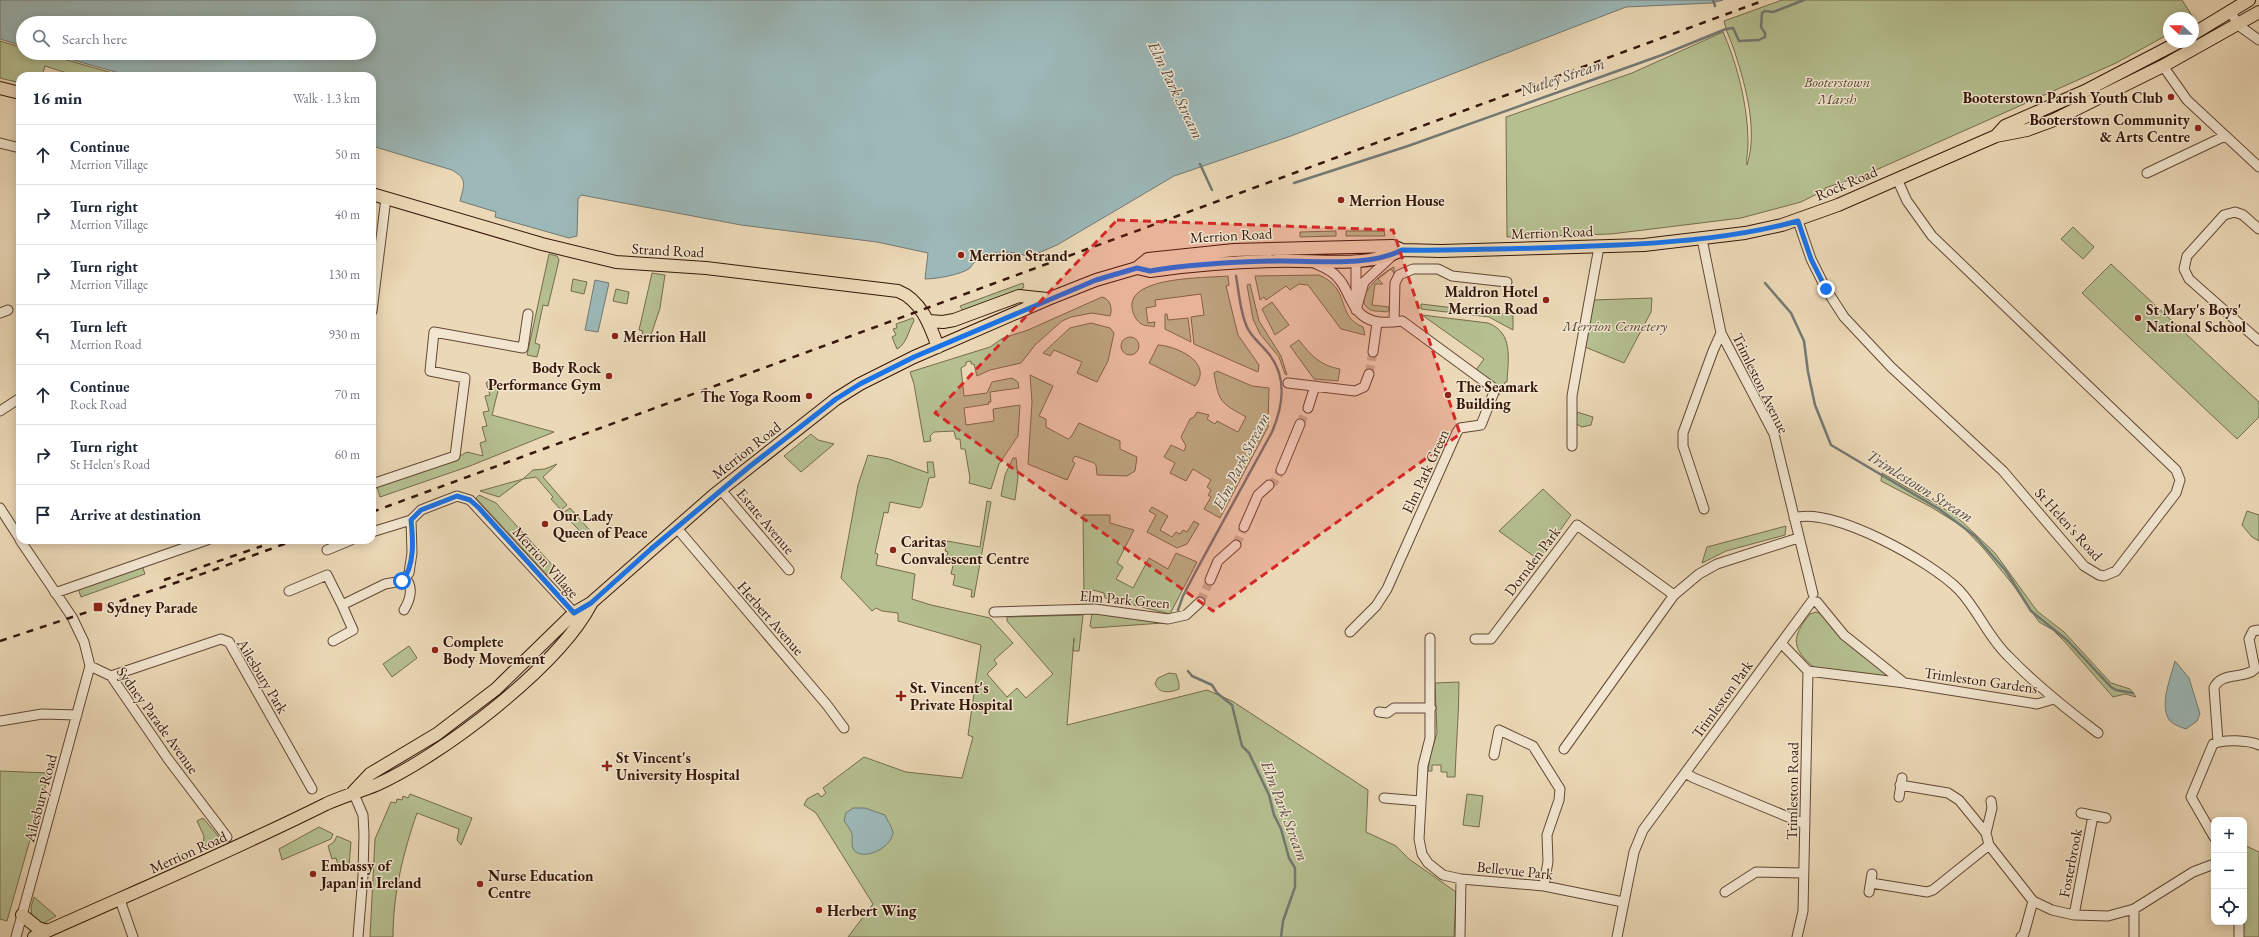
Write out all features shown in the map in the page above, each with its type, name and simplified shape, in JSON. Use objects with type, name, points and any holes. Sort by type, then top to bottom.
[{"type":"main road","points":[[2199,30],[2230,10],[2249,0]]},
{"type":"main road","name":"Rock Road","points":[[1702,239],[1745,233],[1798,221],[1996,136],[2027,130],[2054,120],[2164,66],[2259,12]]},
{"type":"main road","name":"Rock Road","points":[[1996,136],[2005,126],[2085,91],[2167,48]]},
{"type":"main road","points":[[0,88],[16,92]]},
{"type":"main road","name":"Strand Road","points":[[376,195],[549,246],[616,262],[706,268],[898,291],[907,295],[928,321],[938,347]]},
{"type":"main road","name":"Merrion Road","points":[[1137,268],[1150,271],[1199,265],[1308,260],[1356,260],[1398,253],[1599,247],[1702,239]]},
{"type":"main road","name":"Merrion Road","points":[[354,792],[370,774],[429,740],[496,689],[578,617],[591,603],[676,527],[836,399],[874,376],[1048,299],[1096,280],[1137,268],[1148,259],[1174,255],[1275,248],[1393,246],[1398,253]]},
{"type":"main road","points":[[1355,247],[1356,260]]},
{"type":"main road","name":"Merrion Road","points":[[928,321],[943,322],[954,320],[1018,296],[1048,299]]},
{"type":"main road","name":"Merrion Road","points":[[34,937],[236,849],[354,792],[375,785],[435,751],[471,726],[514,690],[560,647],[578,617]]},
{"type":"main road","points":[[429,740],[435,751]]},
{"type":"main road","points":[[22,915],[32,924],[47,932]]},
{"type":"street","points":[[2230,10],[2238,25],[2259,40]]},
{"type":"street","points":[[2164,66],[2182,94],[2259,167]]},
{"type":"street","points":[[2147,173],[2225,136]]},
{"type":"street","points":[[0,143],[16,147]]},
{"type":"street","name":"St Helen's Road","points":[[1798,221],[1811,259],[1826,289],[1844,317],[1865,341],[2003,471],[2084,566],[2099,575],[2116,571],[2176,493],[2180,480],[2176,470],[1932,236],[1907,201],[1897,179]]},
{"type":"street","points":[[376,279],[386,198]]},
{"type":"street","points":[[2259,229],[2243,215],[2234,212],[2224,215],[2187,256],[2184,269],[2189,279],[2259,341]]},
{"type":"street","name":"Trimleston Avenue","points":[[1702,239],[1721,333],[1774,434],[1798,538]]},
{"type":"street","points":[[1572,446],[1574,384],[1599,247]]},
{"type":"street","points":[[1356,310],[1364,282],[1398,253]]},
{"type":"street","name":"Merrion Road","points":[[1308,260],[1329,270],[1339,278],[1356,310]]},
{"type":"street","points":[[1356,260],[1356,310],[1366,319],[1377,323],[1373,352]]},
{"type":"street","points":[[1394,322],[1395,283],[1399,275],[1413,269],[1438,269],[1452,276],[1507,282]]},
{"type":"street","points":[[376,481],[455,456],[465,378],[430,371],[434,332],[522,348],[528,314]]},
{"type":"street","name":"Elm Park Green","points":[[1350,632],[1376,606],[1387,589],[1457,432],[1460,428],[1481,425],[1494,397],[1492,387],[1402,321],[1377,323]]},
{"type":"street","name":"Trimleston Avenue","points":[[1704,509],[1683,446],[1683,433],[1721,333]]},
{"type":"street","points":[[1288,383],[1355,391],[1364,387],[1369,374]]},
{"type":"street","points":[[1308,408],[1315,386]]},
{"type":"street","points":[[0,411],[16,401]]},
{"type":"street","points":[[1281,470],[1300,424]]},
{"type":"street","points":[[1244,527],[1258,495],[1269,485]]},
{"type":"street","name":"Estate Avenue","points":[[721,490],[789,570]]},
{"type":"street","name":"Merrion Village","points":[[376,531],[411,520],[421,510],[457,496],[470,500],[578,617]]},
{"type":"street","points":[[0,508],[16,534]]},
{"type":"street","name":"Trimleston Gardens","points":[[1794,518],[1810,515],[1859,529],[1936,572],[1959,591],[2006,655],[2054,700],[2098,733]]},
{"type":"street","points":[[342,605],[385,584],[402,581],[405,578],[408,573],[412,553],[411,520]]},
{"type":"street","name":"Dornden Park","points":[[1475,639],[1491,639],[1577,525],[1674,595]]},
{"type":"street","name":"Herbert Avenue","points":[[676,527],[827,705],[844,728]]},
{"type":"street","points":[[1564,749],[1674,595],[1699,574],[1717,564],[1798,538]]},
{"type":"street","name":"Trimleston Gardens","points":[[1798,538],[1814,599],[1844,635],[1905,683]]},
{"type":"street","points":[[23,544],[54,593],[72,617],[84,642],[90,666]]},
{"type":"street","points":[[54,593],[195,544]]},
{"type":"street","points":[[327,550],[341,544]]},
{"type":"street","points":[[1210,580],[1218,561],[1236,545]]},
{"type":"street","points":[[289,591],[327,575],[353,630],[333,641]]},
{"type":"street","points":[[404,610],[408,603],[411,591],[409,582],[405,578]]},
{"type":"street","name":"Trimleston Park","points":[[1616,937],[1636,842],[1654,812],[1685,773],[1814,599]]},
{"type":"street","name":"Elm Park Green","points":[[994,612],[1094,609],[1168,619],[1186,615],[1200,602]]},
{"type":"street","points":[[2218,742],[2214,688],[2216,684],[2223,679],[2251,672],[2255,669],[2249,639],[2253,631],[2259,630]]},
{"type":"street","points":[[1430,638],[1426,649],[1431,708],[1430,738],[1422,766],[1419,838],[1422,854],[1435,870],[1443,875],[1461,879]]},
{"type":"street","name":"Ailesbury Park","points":[[111,676],[221,639],[229,642],[312,790]]},
{"type":"street","points":[[1781,643],[1791,650],[1808,671]]},
{"type":"street","name":"Sydney Parade Avenue","points":[[90,666],[111,676],[168,759],[227,837]]},
{"type":"street","name":"Ailesbury Road","points":[[16,937],[90,666]]},
{"type":"street","name":"Trimleston Gardens","points":[[1808,671],[1905,683],[2037,704],[2054,700]]},
{"type":"street","name":"Trimleston Road","points":[[1797,937],[1803,912],[1808,671]]},
{"type":"street","points":[[1380,712],[1386,713],[1394,708],[1431,708]]},
{"type":"street","points":[[0,721],[42,714],[77,715]]},
{"type":"street","points":[[1494,755],[1499,730],[1519,738],[1533,746],[1560,789],[1559,800],[1547,835],[1548,861],[1544,886]]},
{"type":"street","points":[[2211,831],[2191,797],[2213,744],[2218,742],[2252,743],[2259,745]]},
{"type":"street","points":[[1685,773],[1805,824]]},
{"type":"street","name":"Fosterbrook","points":[[1899,796],[1901,782],[1948,794],[1959,800],[1986,832]]},
{"type":"street","points":[[354,792],[363,815],[364,834],[363,876],[358,937]]},
{"type":"street","points":[[1384,798],[1420,801]]},
{"type":"street","name":"Fosterbrook","points":[[1991,801],[1992,808],[1986,832],[1989,845],[2032,901],[2052,910],[2074,915],[2108,916],[2134,909],[2193,872],[2211,865]]},
{"type":"street","name":"Fosterbrook","points":[[2081,813],[2106,818]]},
{"type":"street","name":"Fosterbrook","points":[[2074,915],[2094,816]]},
{"type":"street","points":[[1869,892],[1871,878],[1927,892],[1933,890],[1989,845]]},
{"type":"street","points":[[1725,892],[1756,872],[1803,872]]},
{"type":"street","name":"Bellevue Park","points":[[1460,937],[1461,879],[1544,886],[1623,902]]},
{"type":"street","points":[[120,900],[133,937]]},
{"type":"street","points":[[2021,937],[2024,934],[2032,901]]},
{"type":"street","points":[[2134,909],[2134,937]]},
{"type":"street","points":[[2239,925],[2239,937]]},
{"type":"highlighted area","points":[[1117,220],[1393,230],[1460,434],[1213,611],[935,413]]},
{"type":"green space","name":"Booterstown Marsh","points":[[1782,0],[2182,0],[2190,12],[2163,12],[2163,37],[2116,63],[1867,174],[1825,188],[1825,190],[1801,202],[1741,218],[1611,234],[1507,237],[1506,117],[1632,73],[1723,32],[1738,73],[1744,101],[1748,130],[1747,165],[1750,152],[1751,124],[1747,94],[1724,21]]},
{"type":"green space","points":[[0,41],[16,46],[16,60],[67,60],[109,72],[64,72],[45,66],[43,72],[16,72],[16,82],[0,78]]},
{"type":"green space","points":[[2073,227],[2094,247],[2083,259],[2061,239]]},
{"type":"green space","points":[[1336,231],[1336,236],[1300,237],[1300,232]]},
{"type":"green space","points":[[1346,231],[1384,231],[1385,236],[1346,236]]},
{"type":"green space","points":[[549,254],[557,256],[559,260],[548,306],[543,305],[535,343],[540,345],[537,357],[527,355]]},
{"type":"green space","points":[[2111,264],[2259,402],[2259,417],[2237,439],[2082,293]]},
{"type":"green space","points":[[1394,267],[1394,273],[1391,269],[1378,279],[1383,284],[1375,284],[1372,305],[1389,307],[1389,310],[1387,312],[1369,309],[1364,304],[1366,292],[1377,279],[1383,274]]},
{"type":"green space","points":[[652,273],[665,275],[660,308],[649,341],[640,340],[643,331],[639,330]]},
{"type":"green space","points":[[1319,275],[1336,287],[1349,316],[1354,322],[1363,327],[1365,335],[1341,329],[1308,285],[1299,284],[1290,290],[1286,286],[1266,300],[1264,297],[1260,300],[1255,276]]},
{"type":"green space","points":[[1228,276],[1229,285],[1226,286],[1238,335],[1259,365],[1258,372],[1194,344],[1191,317],[1204,315],[1201,294],[1155,300],[1156,306],[1146,308],[1148,323],[1155,322],[1154,327],[1142,324],[1134,316],[1132,307],[1134,297],[1143,289],[1156,284],[1171,281]]},
{"type":"green space","points":[[573,279],[587,282],[584,294],[571,291]]},
{"type":"green space","points":[[1023,283],[1024,287],[1020,290],[963,311],[960,306]]},
{"type":"green space","points":[[1250,284],[1259,321],[1281,356],[1287,375],[1285,374],[1279,357],[1260,334],[1253,319],[1247,285]]},
{"type":"green space","points":[[616,289],[629,292],[627,304],[613,301]]},
{"type":"green space","points":[[1102,297],[1105,298],[1110,304],[1110,316],[1092,313],[1071,317],[1062,321],[1035,345],[1021,363],[990,370],[977,376],[974,364],[971,364],[971,361],[966,362],[966,365],[961,368],[964,396],[987,393],[992,382],[1012,378],[1018,382],[1019,388],[990,392],[991,402],[988,402],[989,404],[964,408],[966,425],[994,421],[993,409],[1020,405],[1018,436],[999,464],[991,489],[969,483],[970,478],[965,449],[961,449],[960,439],[956,439],[954,431],[934,432],[930,436],[931,441],[924,442],[914,384],[910,372],[990,347],[1003,338],[1028,330]]},
{"type":"green space","name":"Merrion Cemetery","points":[[1652,298],[1651,312],[1624,363],[1585,347],[1594,300]]},
{"type":"green space","points":[[1272,302],[1289,325],[1275,335],[1262,309]]},
{"type":"green space","points":[[1421,304],[1513,315],[1513,330],[1489,317],[1421,309]]},
{"type":"green space","points":[[1165,314],[1167,314],[1168,320],[1188,318],[1191,342],[1165,329]]},
{"type":"green space","points":[[1422,315],[1488,323],[1496,327],[1502,333],[1508,348],[1508,364],[1507,382],[1505,382],[1499,395],[1476,370],[1484,359]]},
{"type":"green space","points":[[913,318],[914,321],[905,341],[897,349],[892,337],[896,335],[893,329],[897,328],[896,324]]},
{"type":"green space","points":[[1091,323],[1110,328],[1114,333],[1108,361],[1097,382],[1077,373],[1082,362],[1054,350],[1050,356],[1043,353],[1070,328]]},
{"type":"green space","points":[[1126,337],[1134,337],[1139,342],[1137,353],[1134,355],[1126,355],[1121,350],[1121,342]]},
{"type":"green space","points":[[1299,340],[1316,359],[1333,368],[1340,369],[1338,381],[1314,379],[1290,346]]},
{"type":"green space","points":[[1158,345],[1183,352],[1197,363],[1200,370],[1200,378],[1195,386],[1149,363]]},
{"type":"green space","points":[[1217,371],[1252,386],[1269,388],[1268,427],[1220,518],[1204,509],[1211,497],[1208,495],[1211,490],[1207,487],[1211,480],[1193,469],[1186,481],[1170,473],[1175,463],[1164,457],[1171,445],[1184,451],[1186,446],[1181,437],[1190,419],[1194,417],[1197,412],[1209,415],[1207,419],[1215,424],[1217,421],[1238,432],[1246,417],[1222,401],[1217,390],[1214,373]]},
{"type":"green space","points":[[1030,375],[1053,386],[1039,416],[1046,419],[1046,427],[1068,439],[1071,437],[1079,423],[1120,441],[1120,449],[1137,457],[1135,471],[1127,476],[1097,475],[1096,465],[1094,463],[1075,456],[1072,461],[1075,463],[1067,480],[1028,464],[1032,402]]},
{"type":"green space","points":[[490,380],[500,383],[492,415],[554,432],[470,466],[380,497],[377,487],[413,473],[414,475],[467,452],[483,456],[480,443],[486,441],[482,427],[487,426],[483,412],[489,411],[485,396],[490,395],[486,383]]},
{"type":"green space","points":[[1577,412],[1593,417],[1591,425],[1582,427],[1576,424]]},
{"type":"green space","points":[[811,434],[818,440],[834,444],[801,472],[784,456]]},
{"type":"green space","points":[[868,455],[889,459],[928,473],[927,462],[933,462],[935,477],[929,478],[922,506],[920,508],[890,502],[888,513],[884,512],[875,553],[878,554],[876,565],[915,574],[912,599],[931,605],[990,618],[1013,643],[994,660],[997,664],[987,674],[1007,697],[1017,688],[1026,698],[1053,674],[1007,621],[1007,617],[1083,615],[1079,651],[1073,651],[1074,638],[1067,725],[1207,690],[1232,701],[1368,790],[1366,832],[1396,846],[1409,859],[1456,892],[1454,937],[848,937],[873,904],[816,813],[804,805],[807,799],[818,793],[821,797],[826,793],[823,788],[864,757],[906,772],[962,778],[973,737],[968,735],[981,645],[898,621],[898,613],[882,611],[876,608],[872,611],[841,578],[858,485]]},
{"type":"green space","points":[[1013,458],[1016,458],[1018,477],[1015,500],[1001,496],[1005,475]]},
{"type":"green space","points":[[557,464],[543,477],[567,505],[561,510],[551,499],[553,497],[536,477],[523,479],[533,470],[545,469]]},
{"type":"green space","points":[[1882,473],[1955,515],[1995,553],[2037,611],[2064,632],[2111,683],[2130,689],[2136,697],[2125,694],[2113,697],[2065,642],[2053,630],[2039,622],[2014,586],[1984,549],[1963,527],[1931,507],[1881,481]]},
{"type":"green space","points":[[523,479],[499,497],[480,491]]},
{"type":"green space","points":[[1543,489],[1571,515],[1539,560],[1499,531]]},
{"type":"green space","points":[[479,495],[496,503],[555,568],[547,575],[476,498]]},
{"type":"green space","points":[[987,501],[991,502],[974,597],[971,597],[972,590],[953,585],[955,575],[951,574],[954,561],[946,559],[948,552],[945,551],[947,541],[980,547]]},
{"type":"green space","points":[[1152,507],[1168,516],[1160,530],[1172,537],[1176,532],[1180,534],[1183,530],[1187,532],[1194,521],[1199,524],[1187,544],[1177,548],[1147,532],[1156,515],[1149,511]]},
{"type":"green space","points":[[570,508],[594,535],[588,540],[563,513]]},
{"type":"green space","points":[[2247,511],[2259,515],[2259,541],[2252,537],[2242,525]]},
{"type":"green space","points":[[1083,515],[1110,515],[1110,523],[1134,530],[1117,563],[1123,567],[1116,579],[1133,588],[1149,558],[1168,569],[1176,553],[1197,562],[1170,614],[1105,598],[1104,593],[1093,590],[1086,599],[1084,599]]},
{"type":"green space","points":[[1786,526],[1785,535],[1726,551],[1702,563],[1707,547]]},
{"type":"green space","points":[[142,565],[145,574],[81,597],[78,588]]},
{"type":"green space","points":[[1816,612],[1821,614],[1855,650],[1894,678],[1815,668],[1801,655],[1796,642],[1799,629],[1810,614]]},
{"type":"green space","points":[[1092,613],[1163,623],[1092,628],[1090,626]]},
{"type":"green space","points":[[409,646],[417,658],[392,677],[383,664]]},
{"type":"green space","points":[[1169,673],[1176,674],[1179,689],[1165,692],[1159,689],[1155,683],[1158,678]]},
{"type":"green space","points":[[1459,682],[1455,777],[1447,777],[1447,772],[1441,772],[1441,765],[1432,765],[1432,771],[1428,771],[1430,756],[1437,733],[1435,683]]},
{"type":"green space","points":[[0,771],[49,773],[7,921],[0,919]]},
{"type":"green space","points":[[410,794],[472,818],[461,845],[457,840],[459,829],[417,813],[407,843],[397,889],[393,921],[393,937],[370,937],[375,839],[391,802],[396,803],[397,799],[402,800],[403,796],[408,798]]},
{"type":"green space","points":[[1467,794],[1483,796],[1479,827],[1463,825]]},
{"type":"green space","points":[[203,818],[220,838],[203,847],[204,836],[197,821]]},
{"type":"green space","points":[[319,827],[333,834],[331,839],[282,860],[279,849]]},
{"type":"green space","points":[[337,836],[351,842],[349,866],[339,868],[336,858],[332,859],[328,846],[334,842]]},
{"type":"green space","points":[[2247,846],[2259,852],[2259,937],[2243,937],[2243,925],[2247,925]]},
{"type":"green space","points":[[34,897],[56,916],[42,924],[32,917],[31,907]]},
{"type":"water","points":[[0,0],[1723,0],[1712,3],[1626,7],[1291,136],[1174,176],[1057,245],[1029,257],[1009,252],[995,253],[982,257],[970,268],[961,273],[925,279],[928,253],[877,242],[741,225],[581,195],[578,199],[577,236],[569,238],[495,217],[496,212],[460,201],[464,183],[461,176],[452,170],[376,147],[376,72],[116,72],[73,60],[376,60],[376,16],[16,16],[16,44],[0,39]]},
{"type":"water","points":[[595,280],[609,283],[598,332],[585,330]]},
{"type":"water","points":[[2175,661],[2189,678],[2200,714],[2197,721],[2186,729],[2171,722],[2166,712],[2165,705],[2167,690]]},
{"type":"water","points":[[853,808],[865,808],[885,815],[893,832],[889,842],[884,847],[873,853],[866,854],[861,854],[854,850],[852,846],[852,834],[844,821],[846,813]]},
{"type":"waterway","name":"Trimlestown Stream","points":[[1713,0],[1715,6]]},
{"type":"waterway","name":"Nutley Stream","points":[[1294,183],[1408,146],[1662,55],[1726,29],[1733,28],[1739,41],[1759,40],[1765,37],[1765,33],[1761,27],[1762,13],[1765,11],[1773,12],[1804,0]]},
{"type":"waterway","name":"Elm Park Stream","points":[[1200,164],[1212,190]]},
{"type":"waterway","name":"Elm Park Stream","points":[[1178,610],[1183,596],[1196,571],[1272,432],[1281,402],[1282,392],[1279,373],[1269,354],[1254,338],[1247,327],[1241,308],[1236,276]]},
{"type":"waterway","name":"Trimlestown Stream","points":[[1765,283],[1791,313],[1804,341],[1808,372],[1815,405],[1831,445],[1939,509],[1975,536],[2006,571],[2031,611],[2067,640],[2111,687],[2116,690],[2133,693]]},
{"type":"waterway","name":"Elm Park Stream","points":[[1188,671],[1192,676],[1212,685],[1217,693],[1232,705],[1242,746],[1249,753],[1269,795],[1274,815],[1281,829],[1289,858],[1295,868],[1295,887],[1283,921],[1281,937]]},
{"type":"tunnel","points":[[1369,374],[1373,352]]},
{"type":"tunnel","points":[[1300,424],[1308,408]]},
{"type":"tunnel","points":[[1269,485],[1274,482],[1281,470]]},
{"type":"tunnel","points":[[1236,545],[1244,527]]},
{"type":"tunnel","points":[[1200,602],[1210,580]]},
{"type":"railway","points":[[376,511],[1765,0]]},
{"type":"railway","points":[[0,641],[211,571],[284,544]]},
{"type":"railway","points":[[164,580],[262,546]]},
{"type":"place","name":"Booterstown Parish Youth Club","points":[[2171,97]]},
{"type":"place","name":"Booterstown Community & Arts Centre","points":[[2198,128]]},
{"type":"place","name":"Merrion House","points":[[1341,200]]},
{"type":"place","name":"Merrion Strand","points":[[961,255]]},
{"type":"place","name":"Maldron Hotel Merrion Road","points":[[1546,300]]},
{"type":"place","name":"St Mary's Boys' National School","points":[[2138,318]]},
{"type":"place","name":"Merrion Hall","points":[[615,336]]},
{"type":"place","name":"Body Rock Performance Gym","points":[[609,376]]},
{"type":"place","name":"The Seamark Building","points":[[1448,395]]},
{"type":"place","name":"The Yoga Room","points":[[809,396]]},
{"type":"place","name":"Our Lady Queen of Peace","points":[[545,524]]},
{"type":"place","name":"Caritas Convalescent Centre","points":[[893,550]]},
{"type":"place","name":"Sydney Parade","points":[[98,607]]},
{"type":"place","name":"Complete Body Movement","points":[[435,650]]},
{"type":"place","name":"St. Vincent's Private Hospital","points":[[901,696]]},
{"type":"place","name":"St Vincent's University Hospital","points":[[607,766]]},
{"type":"place","name":"Embassy of Japan in Ireland","points":[[313,874]]},
{"type":"place","name":"Nurse Education Centre","points":[[480,884]]},
{"type":"place","name":"Herbert Wing","points":[[819,910]]},
{"type":"route","points":[[402,581],[408,573],[412,553],[413,532],[411,520],[421,510],[457,496],[470,500],[479,508],[515,547],[567,608],[574,613],[591,603],[714,495],[836,399],[860,384],[910,359],[1048,299],[1096,280],[1137,268],[1150,271],[1175,267],[1235,262],[1371,259],[1393,255],[1402,250],[1441,251],[1562,249],[1617,245],[1644,245],[1745,233],[1798,221],[1811,259],[1826,289]]}]
